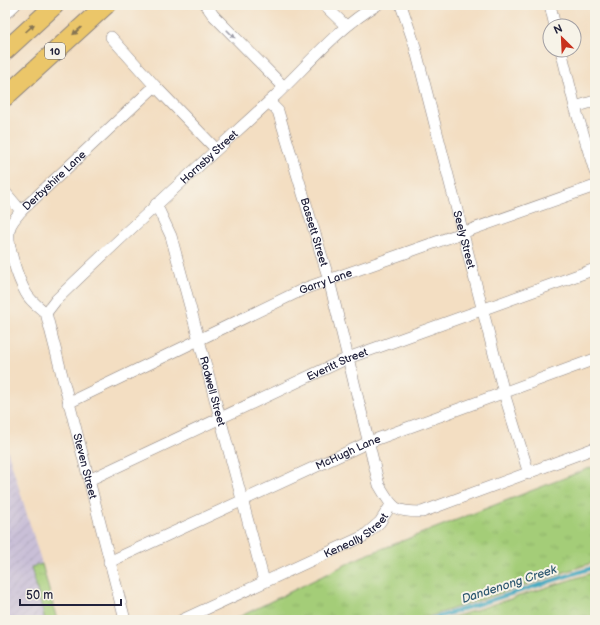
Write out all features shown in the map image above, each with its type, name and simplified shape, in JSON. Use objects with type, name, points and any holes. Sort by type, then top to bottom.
[{"type":"main road","points":[[5,51],[55,5]]},
{"type":"main road","name":"10","points":[[5,97],[106,5]]},
{"type":"street","points":[[5,14],[15,5]]},
{"type":"street","points":[[206,5],[213,15],[284,88]]},
{"type":"street","points":[[324,5],[346,26]]},
{"type":"street","name":"Hornsby Street","points":[[46,313],[56,300],[156,204],[284,88],[346,26],[377,5]]},
{"type":"street","name":"Seely Street","points":[[401,5],[414,42],[504,393],[529,474]]},
{"type":"street","points":[[550,5],[553,18]]},
{"type":"street","points":[[111,37],[155,86],[216,149]]},
{"type":"street","points":[[563,58],[574,107],[595,172]]},
{"type":"street","name":"Derbyshire Lane","points":[[46,313],[33,302],[26,293],[12,255],[8,237],[10,226],[21,211],[155,86]]},
{"type":"street","points":[[574,107],[595,101]]},
{"type":"street","name":"Bassett Street","points":[[269,102],[278,111],[329,280],[379,485],[391,505]]},
{"type":"street","name":"Garry Lane","points":[[68,403],[306,288],[595,186]]},
{"type":"street","points":[[5,192],[21,211]]},
{"type":"street","name":"Rodwell Street","points":[[156,204],[170,236],[200,339],[264,581]]},
{"type":"street","name":"Everitt Street","points":[[89,480],[348,358],[595,269]]},
{"type":"street","name":"Steven Street","points":[[46,313],[125,620]]},
{"type":"street","name":"McHugh Lane","points":[[109,562],[369,442],[595,360]]},
{"type":"street","name":"Keneally Street","points":[[182,620],[364,536],[380,522],[391,505],[403,512],[422,512],[529,474],[595,448]]},
{"type":"shaded area","points":[[5,442],[42,564],[31,567],[45,620],[5,620]]},
{"type":"green space","points":[[595,466],[595,562],[419,620],[233,620],[361,557]]},
{"type":"green space","points":[[42,564],[57,620],[45,620],[31,567]]},
{"type":"green space","points":[[595,572],[595,620],[444,620]]},
{"type":"waterway","name":"Dandenong Creek","points":[[429,620],[595,567]]}]
